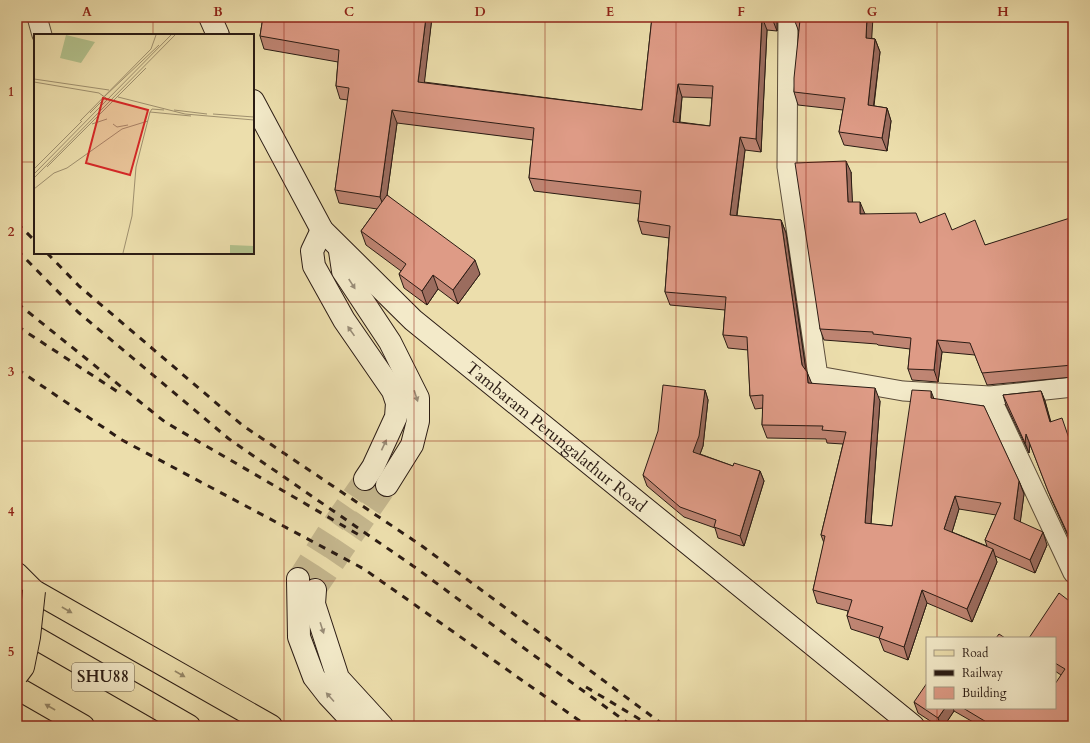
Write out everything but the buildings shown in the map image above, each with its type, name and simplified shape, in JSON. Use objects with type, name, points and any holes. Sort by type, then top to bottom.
[{"type":"main road","points":[[17,574],[34,591],[271,726]]},
{"type":"main road","points":[[17,675],[23,667],[25,659],[34,591]]},
{"type":"main road","name":"SHU88","points":[[17,627],[189,726]]},
{"type":"main road","name":"SHU88","points":[[17,688],[83,726]]},
{"type":"street","points":[[38,17],[42,34]]},
{"type":"street","points":[[210,17],[218,34]]},
{"type":"street","points":[[788,17],[787,167],[818,376],[903,391],[990,396],[1073,388]]},
{"type":"street","name":"Tambaram Perungalathur Road","points":[[254,103],[322,230],[413,320],[913,726]]},
{"type":"street","points":[[322,230],[312,251],[314,266],[344,320],[393,391],[397,403],[396,417],[373,467],[365,479]]},
{"type":"street","points":[[339,248],[343,271],[390,342],[418,398],[418,421],[412,445],[387,485]]},
{"type":"street","points":[[990,396],[1073,573]]},
{"type":"street","points":[[357,726],[328,695],[314,677],[298,637],[307,585],[338,678],[382,726]]},
{"type":"tunnel","points":[[298,579],[328,532],[365,479]]},
{"type":"tunnel","points":[[315,590],[387,485]]},
{"type":"railway","points":[[17,223],[34,240]]},
{"type":"railway","points":[[17,250],[78,312],[229,439],[416,568],[632,726]]},
{"type":"railway","points":[[48,254],[79,286],[242,425],[422,546],[665,726]]},
{"type":"railway","points":[[17,303],[165,422],[359,535]]},
{"type":"railway","points":[[17,326],[121,394]]},
{"type":"railway","points":[[17,369],[122,440],[364,569],[587,726]]},
{"type":"railway","points":[[586,687],[651,726]]}]
